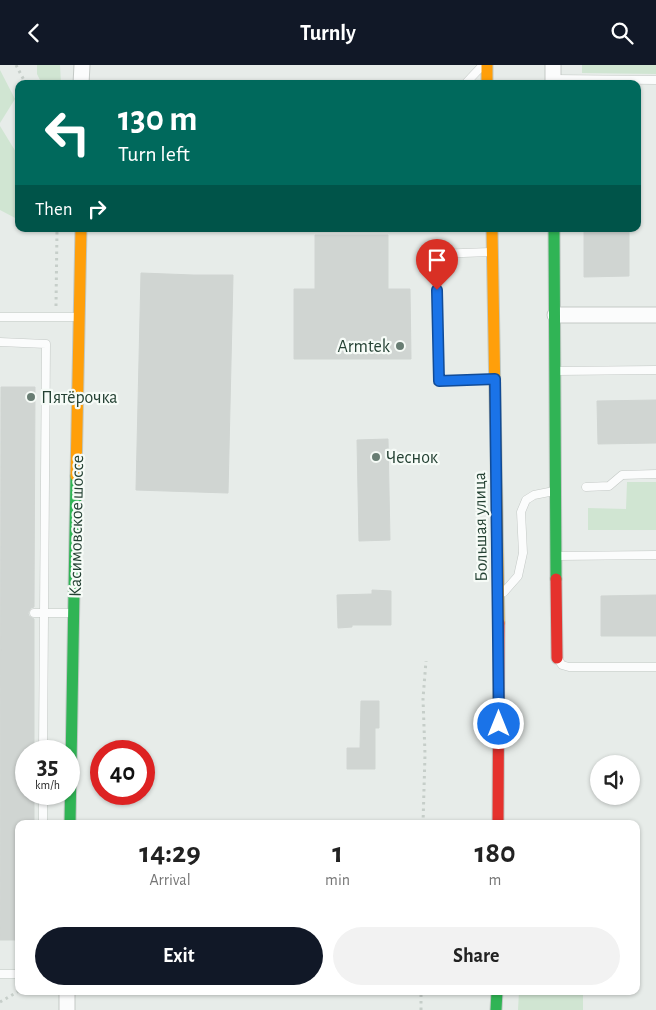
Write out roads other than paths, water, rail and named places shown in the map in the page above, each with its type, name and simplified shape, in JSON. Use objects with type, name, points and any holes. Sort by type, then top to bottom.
[{"type":"street","points":[[81,80],[82,65]]},
{"type":"street","points":[[485,65],[487,80]]},
{"type":"street","name":"Касимовское шоссе","points":[[70,820],[81,232]]},
{"type":"street","name":"Большая улица","points":[[491,232],[499,597],[498,820]]},
{"type":"street","points":[[554,232],[557,657]]},
{"type":"street","points":[[554,315],[656,315]]},
{"type":"street","points":[[67,995],[67,1010]]},
{"type":"street","points":[[496,995],[496,1010]]},
{"type":"lane","points":[[469,80],[485,65]]},
{"type":"lane","points":[[553,76],[656,80]]},
{"type":"lane","points":[[492,252],[436,253],[439,381],[495,379]]},
{"type":"lane","points":[[0,317],[80,317]]},
{"type":"lane","points":[[0,343],[46,344],[43,740]]},
{"type":"lane","points":[[555,371],[656,370]]},
{"type":"lane","points":[[586,487],[609,486],[622,475],[656,474]]},
{"type":"lane","points":[[499,597],[518,577],[523,553],[521,512],[526,501],[534,495],[556,490]]},
{"type":"lane","points":[[556,556],[656,555]]},
{"type":"lane","points":[[34,613],[75,613]]},
{"type":"lane","points":[[557,657],[562,665],[569,667],[656,667]]},
{"type":"lane","points":[[43,805],[43,820]]},
{"type":"lane","points":[[0,974],[15,974]]},
{"type":"place","name":"Armtek","points":[[400,346]]},
{"type":"place","name":"Пятёрочка","points":[[31,397]]},
{"type":"place","name":"Чеснок","points":[[376,457]]}]
